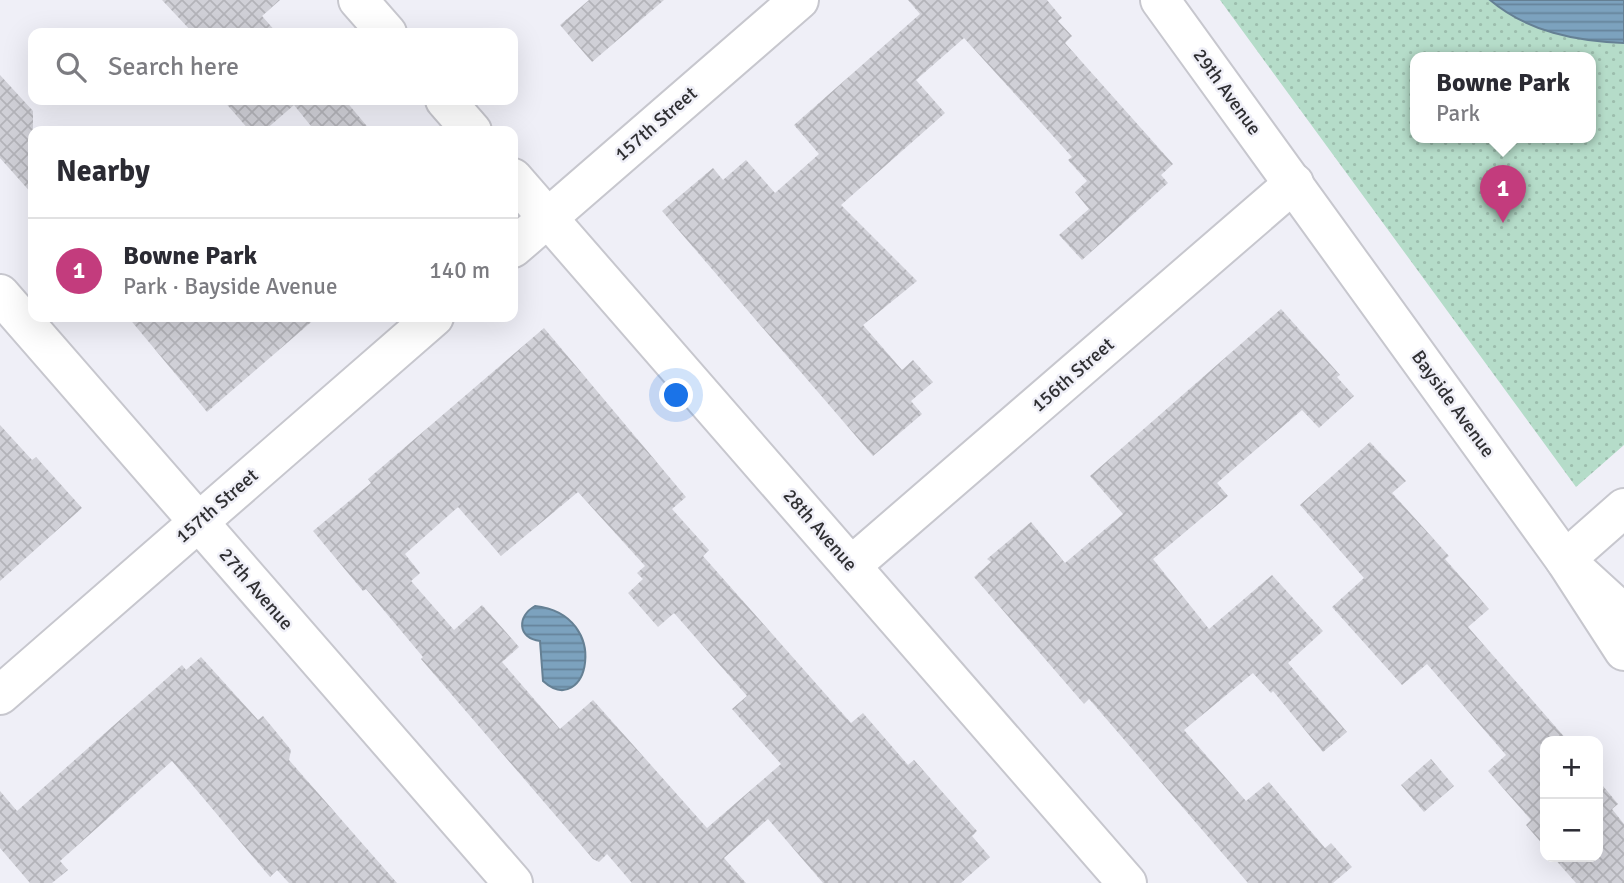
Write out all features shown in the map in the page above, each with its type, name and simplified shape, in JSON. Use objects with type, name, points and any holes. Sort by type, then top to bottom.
[{"type":"street","points":[[358,0],[383,28]]},
{"type":"street","name":"157th Street","points":[[518,244],[799,0]]},
{"type":"street","name":"29th Avenue","points":[[1160,0],[1294,183]]},
{"type":"street","points":[[449,105],[468,126]]},
{"type":"street","name":"28th Avenue","points":[[518,183],[1127,883]]},
{"type":"street","name":"Bayside Avenue","points":[[1294,183],[1564,560],[1624,614]]},
{"type":"street","name":"156th Street","points":[[851,566],[1294,183]]},
{"type":"street","name":"27th Avenue","points":[[0,294],[513,883]]},
{"type":"street","name":"157th Street","points":[[0,695],[428,322]]},
{"type":"street","points":[[1624,508],[1564,560],[1624,652]]},
{"type":"green space","points":[[1220,0],[1624,0],[1624,445],[1576,487]]},
{"type":"water","points":[[1490,0],[1624,0],[1624,43],[1553,33],[1520,20]]},
{"type":"water","points":[[535,606],[560,613],[576,627],[584,644],[585,662],[581,677],[571,687],[559,690],[543,681],[540,641],[527,636],[522,626],[525,615]]},
{"type":"building","points":[[162,0],[280,0],[262,16],[273,28],[188,28]]},
{"type":"building","points":[[589,0],[664,0],[592,62],[560,25]]},
{"type":"building","points":[[908,0],[1047,0],[1062,18],[1058,21],[1072,36],[1065,43],[1173,164],[1161,175],[1168,183],[1082,260],[1059,235],[1089,209],[1075,192],[1087,181],[1068,160],[1072,157],[964,38],[916,80],[945,113],[841,205],[917,281],[863,325],[902,370],[913,360],[933,382],[911,401],[922,414],[873,456],[662,211],[713,168],[723,180],[746,160],[775,193],[819,154],[794,125],[920,14]]},
{"type":"building","points":[[0,75],[33,111],[33,126],[28,126],[28,189],[0,158]]},
{"type":"building","points":[[227,105],[294,105],[270,126],[246,126]]},
{"type":"building","points":[[294,105],[349,105],[367,126],[311,126]]},
{"type":"building","points":[[1281,309],[1340,375],[1337,377],[1354,396],[1319,428],[1302,410],[1217,483],[1228,496],[1153,559],[1209,629],[1272,575],[1323,631],[1288,663],[1347,732],[1323,752],[1273,691],[1271,693],[1253,673],[1184,730],[1246,801],[1269,782],[1325,848],[1331,843],[1352,867],[1333,883],[1248,883],[1089,699],[1084,704],[974,577],[991,562],[987,559],[1031,522],[1065,563],[1123,514],[1090,476]]},
{"type":"building","points":[[132,322],[311,322],[207,412]]},
{"type":"building","points":[[544,328],[686,497],[672,509],[709,550],[703,556],[851,723],[863,713],[908,765],[914,760],[977,831],[972,836],[990,857],[961,883],[823,883],[768,819],[724,858],[746,883],[632,883],[607,854],[599,862],[593,859],[421,659],[423,657],[366,589],[363,591],[313,531],[371,483],[368,479]],"holes":[[[578,492],[645,566],[637,573],[643,579],[628,593],[658,627],[674,613],[747,696],[732,709],[781,764],[707,828],[593,700],[560,729],[502,662],[519,647],[482,605],[454,630],[411,581],[420,573],[405,554],[458,507],[501,556]]]},
{"type":"building","points":[[0,425],[32,460],[36,457],[82,508],[0,581]]},
{"type":"building","points":[[1370,442],[1406,481],[1392,493],[1449,556],[1445,559],[1489,609],[1468,627],[1564,736],[1540,736],[1540,841],[1526,825],[1531,820],[1488,771],[1506,755],[1427,664],[1402,685],[1332,607],[1364,578],[1300,505]]},
{"type":"building","points":[[201,657],[258,720],[263,716],[291,750],[289,760],[397,883],[289,883],[277,870],[270,877],[172,761],[60,861],[68,870],[52,883],[30,883],[0,848],[0,791],[17,811],[182,665],[186,670]]},
{"type":"building","points":[[1431,759],[1454,786],[1424,812],[1401,785]]},
{"type":"building","points":[[1603,786],[1618,804],[1612,809],[1624,824],[1624,883],[1576,883],[1557,862],[1603,862]]},
{"type":"place","name":"Bowne Park","points":[[1503,223]]}]
